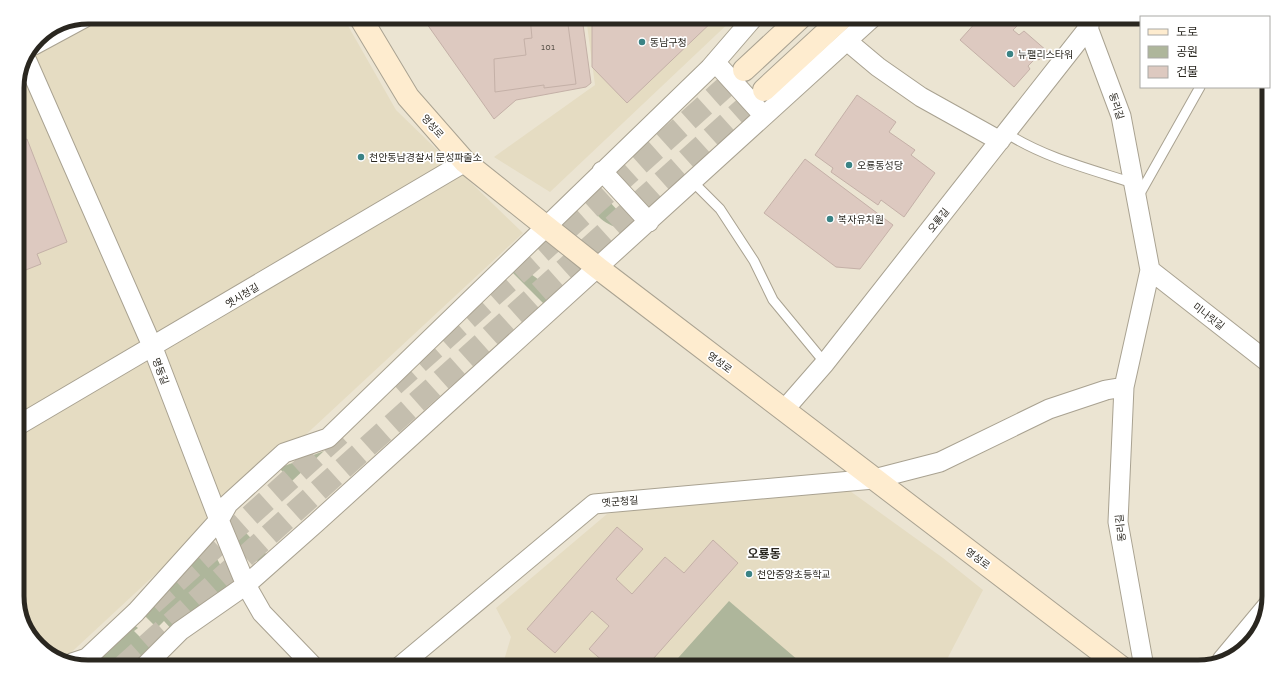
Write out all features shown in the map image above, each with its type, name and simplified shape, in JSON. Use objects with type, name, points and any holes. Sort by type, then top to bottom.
[{"type":"street","name":"영성로","points":[[364,24],[408,97],[465,162],[598,268],[1112,660]]},
{"type":"street","points":[[83,659],[87,658],[136,612],[219,520],[228,504],[284,453],[328,438],[712,65],[748,24]]},
{"type":"street","points":[[744,70],[793,24]]},
{"type":"street","points":[[764,90],[835,24]]},
{"type":"street","points":[[151,660],[180,632],[246,585],[649,222],[865,24]]},
{"type":"street","name":"오룡길","points":[[784,410],[825,363],[1003,137],[1085,24]]},
{"type":"street","name":"동리길","points":[[1087,24],[1121,116],[1150,270],[1124,387],[1118,522],[1143,660]]},
{"type":"street","points":[[55,34],[68,27]]},
{"type":"street","points":[[847,41],[878,67],[921,97],[1003,137]]},
{"type":"street","name":"명동길","points":[[29,65],[153,348],[219,520],[246,585],[262,613],[307,660]]},
{"type":"street","points":[[712,65],[761,119]]},
{"type":"street","name":"옛시청길","points":[[24,422],[153,348],[465,162]]},
{"type":"street","points":[[602,171],[649,222]]},
{"type":"street","name":"미나릿길","points":[[1150,270],[1262,357]]},
{"type":"street","points":[[874,479],[940,462],[1049,409],[1106,390],[1124,387]]},
{"type":"street","name":"옛군청길","points":[[407,660],[594,504],[874,479]]},
{"type":"street","points":[[1229,652],[1260,615]]},
{"type":"lane","points":[[1003,137],[1018,141],[1135,191],[1199,88]]},
{"type":"lane","points":[[693,182],[720,209],[754,261],[773,300],[825,363]]},
{"type":"shaded area","points":[[88,24],[347,24],[396,110],[523,233],[67,656],[52,649],[35,632],[27,617],[24,601],[24,83],[26,71],[31,59],[37,49],[46,40],[67,27]]},
{"type":"shaded area","points":[[587,24],[728,24],[550,192],[494,157],[595,85]]},
{"type":"shaded area","name":"천안중앙초등학교","points":[[850,491],[943,558],[983,590],[947,660],[504,660],[511,637],[496,608],[607,514],[646,507]]},
{"type":"green space","points":[[595,186],[632,226],[625,228],[616,227],[608,224],[596,213],[590,200],[591,193]]},
{"type":"green space","points":[[519,269],[536,277],[548,291],[546,306],[510,270]]},
{"type":"green space","points":[[324,451],[292,481],[279,468]]},
{"type":"green space","points":[[230,516],[267,555],[259,561],[241,553],[227,525]]},
{"type":"green space","points":[[209,544],[230,583],[226,590],[174,632],[164,621],[157,628],[143,614]]},
{"type":"green space","points":[[729,601],[798,660],[676,660]]},
{"type":"green space","points":[[133,624],[138,628],[134,631],[154,651],[145,660],[99,660]]},
{"type":"building","points":[[427,24],[583,24],[591,83],[586,87],[516,100],[494,119]]},
{"type":"building","points":[[531,24],[568,24],[576,84],[544,88],[544,85],[495,92],[494,59],[526,55],[524,39],[532,38]]},
{"type":"building","name":"동남구청","points":[[592,24],[710,24],[627,103],[592,67]]},
{"type":"building","name":"뉴팰리스타워","points":[[974,24],[1015,24],[1017,26],[1013,30],[1019,35],[1024,31],[1047,51],[1039,60],[1036,58],[1028,66],[1030,69],[1014,87],[960,40]]},
{"type":"building","points":[[857,95],[896,122],[889,132],[915,150],[911,155],[935,173],[904,217],[881,200],[878,205],[831,172],[833,168],[815,155]]},
{"type":"building","points":[[27,139],[67,242],[37,254],[41,264],[24,271],[24,140]]},
{"type":"building","points":[[805,159],[893,225],[860,269],[836,267],[764,213]]},
{"type":"building","points":[[617,527],[643,549],[616,579],[632,594],[665,557],[684,573],[713,540],[738,563],[652,660],[602,660],[589,649],[609,626],[592,611],[555,653],[527,629]]},
{"type":"tunnel","points":[[394,385],[744,70]]},
{"type":"tunnel","points":[[130,660],[764,90]]},
{"type":"tunnel","points":[[152,604],[345,430]]},
{"type":"place","name":"동남구청","points":[[642,42]]},
{"type":"place","name":"뉴팰리스타워","points":[[1010,54]]},
{"type":"place","name":"천안동남경찰서 문성파출소","points":[[361,157]]},
{"type":"place","name":"오룡동성당","points":[[849,165]]},
{"type":"place","name":"복자유치원","points":[[830,219]]},
{"type":"place","name":"천안중앙초등학교","points":[[749,574]]},
{"type":"district","name":"오룡동","points":[[764,554]]}]
